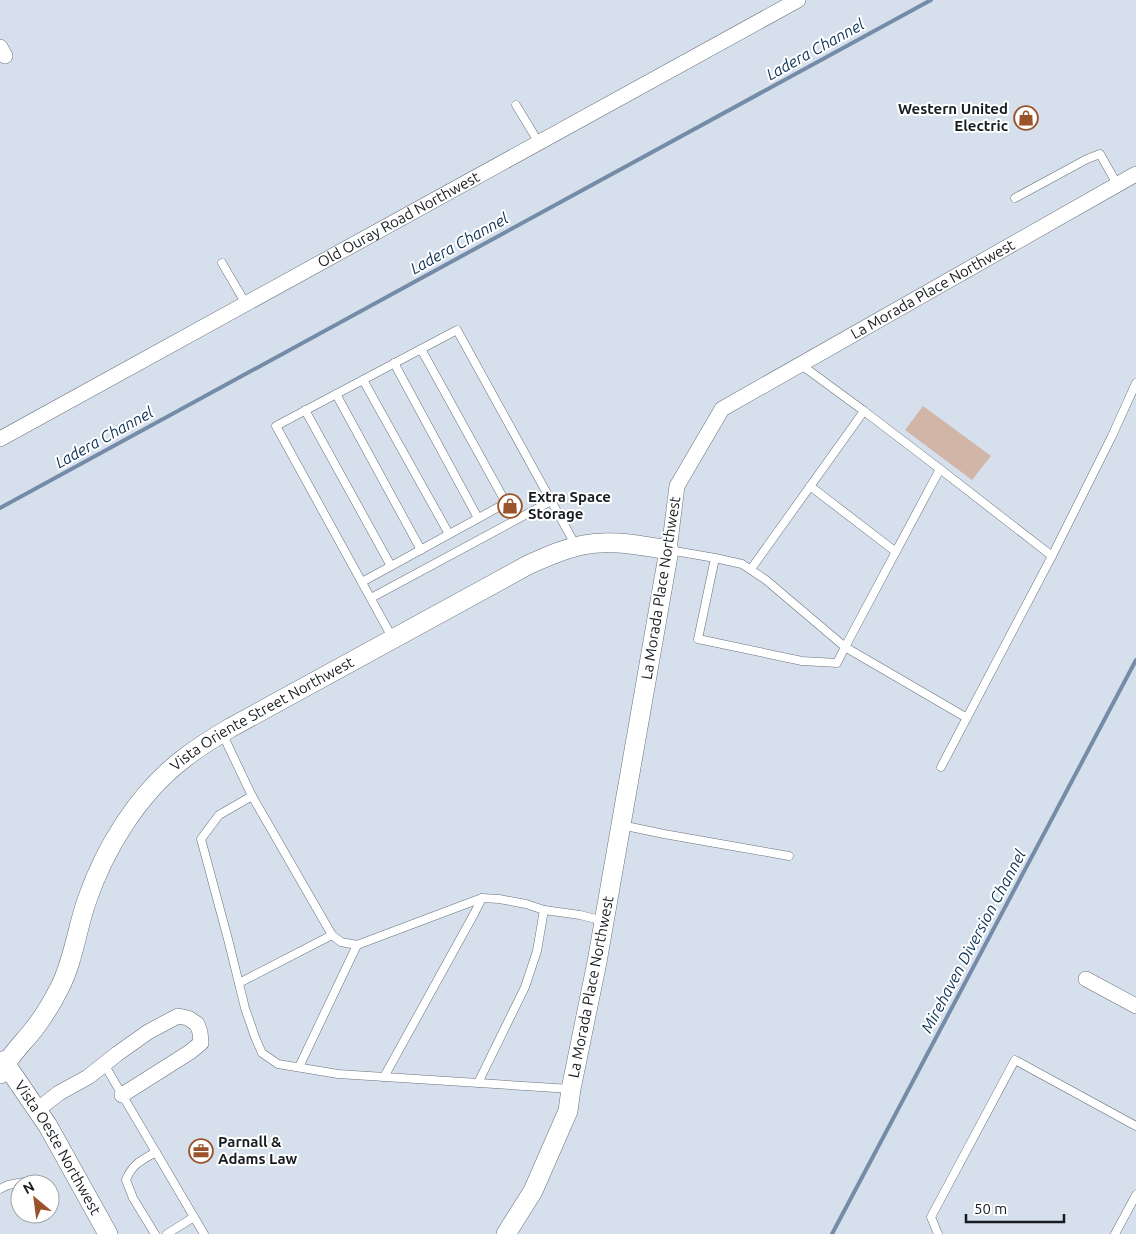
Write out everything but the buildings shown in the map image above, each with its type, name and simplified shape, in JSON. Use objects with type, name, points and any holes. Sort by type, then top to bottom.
[{"type":"street","name":"Old Ouray Road Northwest","points":[[0,439],[798,0]]},
{"type":"street","name":"La Morada Place Northwest","points":[[506,1234],[533,1191],[568,1111],[597,962],[669,550],[677,486],[722,409],[1136,174]]},
{"type":"street","name":"Vista Oriente Street Northwest","points":[[1,1064],[35,1028],[60,986],[70,964],[86,901],[99,869],[127,820],[164,775],[181,760],[222,732],[545,557],[585,544],[629,544],[669,550]]},
{"type":"street","points":[[1086,979],[1136,1006]]},
{"type":"street","points":[[37,1110],[59,1093],[88,1076],[148,1032],[178,1016],[188,1018],[197,1024],[200,1032],[200,1043],[190,1052],[122,1095]]},
{"type":"street","name":"Vista Oeste Northwest","points":[[1,1064],[48,1126],[108,1234]]},
{"type":"lane","points":[[516,105],[539,143]]},
{"type":"lane","points":[[1015,198],[1100,154],[1117,184]]},
{"type":"lane","points":[[222,263],[246,304]]},
{"type":"lane","points":[[393,639],[276,426],[456,330],[576,546]]},
{"type":"lane","points":[[362,582],[506,503],[421,349]]},
{"type":"lane","points":[[394,363],[478,518]]},
{"type":"lane","points":[[800,364],[1052,556]]},
{"type":"lane","points":[[363,380],[449,534]]},
{"type":"lane","points":[[941,768],[1052,556],[1112,436],[1136,383]]},
{"type":"lane","points":[[336,394],[421,550]]},
{"type":"lane","points":[[305,410],[391,566]]},
{"type":"lane","points":[[750,570],[864,411]]},
{"type":"lane","points":[[715,558],[698,639],[802,660],[837,663],[940,469]]},
{"type":"lane","points":[[810,486],[896,552]]},
{"type":"lane","points":[[371,598],[551,501]]},
{"type":"lane","points":[[669,550],[742,564],[766,580],[845,647],[967,718]]},
{"type":"lane","points":[[222,732],[252,796],[332,935],[341,942],[358,945],[482,898],[526,904],[544,910],[580,915],[604,921]]},
{"type":"lane","points":[[252,796],[219,815],[201,839],[245,1008],[262,1053],[278,1064],[338,1074],[571,1089]]},
{"type":"lane","points":[[621,825],[789,856]]},
{"type":"lane","points":[[384,1077],[482,898]]},
{"type":"lane","points":[[478,1083],[525,987],[537,951],[544,910]]},
{"type":"lane","points":[[239,983],[332,935]]},
{"type":"lane","points":[[299,1067],[358,945]]},
{"type":"lane","points":[[938,1234],[931,1217],[1015,1060],[1136,1126]]},
{"type":"lane","points":[[104,1064],[204,1234]]},
{"type":"lane","points":[[155,1234],[133,1198],[126,1180],[130,1170],[140,1161],[156,1152]]},
{"type":"lane","points":[[1115,1234],[1136,1195]]},
{"type":"lane","points":[[167,1234],[194,1217]]},
{"type":"shaded area","points":[[923,406],[991,456],[972,480],[905,430]]},
{"type":"waterway","name":"Ladera Channel","points":[[0,508],[931,0]]},
{"type":"waterway","name":"Mirehaven Diversion Channel","points":[[832,1234],[1136,660]]},
{"type":"place","name":"Western United Electric","points":[[1026,118]]},
{"type":"place","name":"Extra Space Storage","points":[[510,506]]},
{"type":"place","name":"Parnall & Adams Law","points":[[201,1151]]}]
